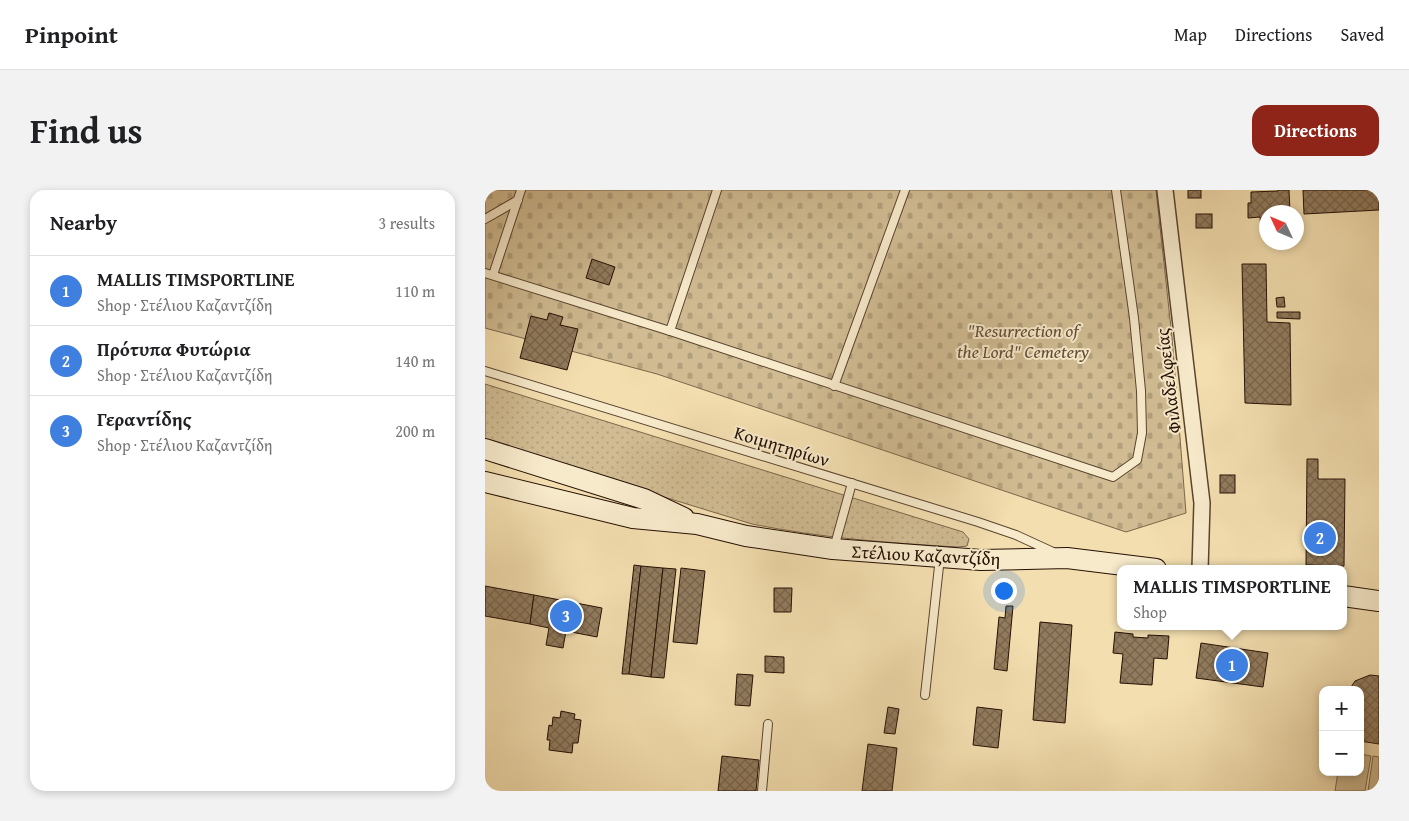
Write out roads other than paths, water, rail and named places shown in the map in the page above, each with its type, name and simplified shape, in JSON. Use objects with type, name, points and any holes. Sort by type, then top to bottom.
[{"type":"main road","name":"Στέλιου Καζαντζίδη","points":[[485,449],[644,499],[697,524]]},
{"type":"main road","name":"Στέλιου Καζαντζίδη","points":[[485,482],[633,518],[697,524],[746,536],[833,550],[981,560],[1067,558],[1124,565]]},
{"type":"main road","points":[[1347,597],[1379,601]]},
{"type":"street","name":"Φιλαδελφείας","points":[[1165,190],[1202,503],[1201,565]]},
{"type":"lane","points":[[521,190],[489,274],[670,331],[1113,477],[1137,460],[1142,433],[1141,391],[1117,190]]},
{"type":"lane","points":[[670,331],[717,190]]},
{"type":"lane","points":[[834,386],[905,190]]},
{"type":"lane","points":[[485,219],[518,200]]},
{"type":"lane","name":"Κοιμητηρίων","points":[[485,371],[985,524],[1016,535],[1067,558]]},
{"type":"lane","points":[[833,550],[852,483]]},
{"type":"lane","points":[[925,695],[940,557]]},
{"type":"lane","points":[[762,791],[768,724]]},
{"type":"place","name":"Πρότυπα Φυτώρια","points":[[1320,538]]},
{"type":"place","name":"Γεραντίδης","points":[[566,616]]},
{"type":"place","name":"MALLIS TIMSPORTLINE","points":[[1232,665]]},
{"type":"park label","name":"\"Resurrection of the Lord\" Cemetery","points":[[1023,340]]}]
